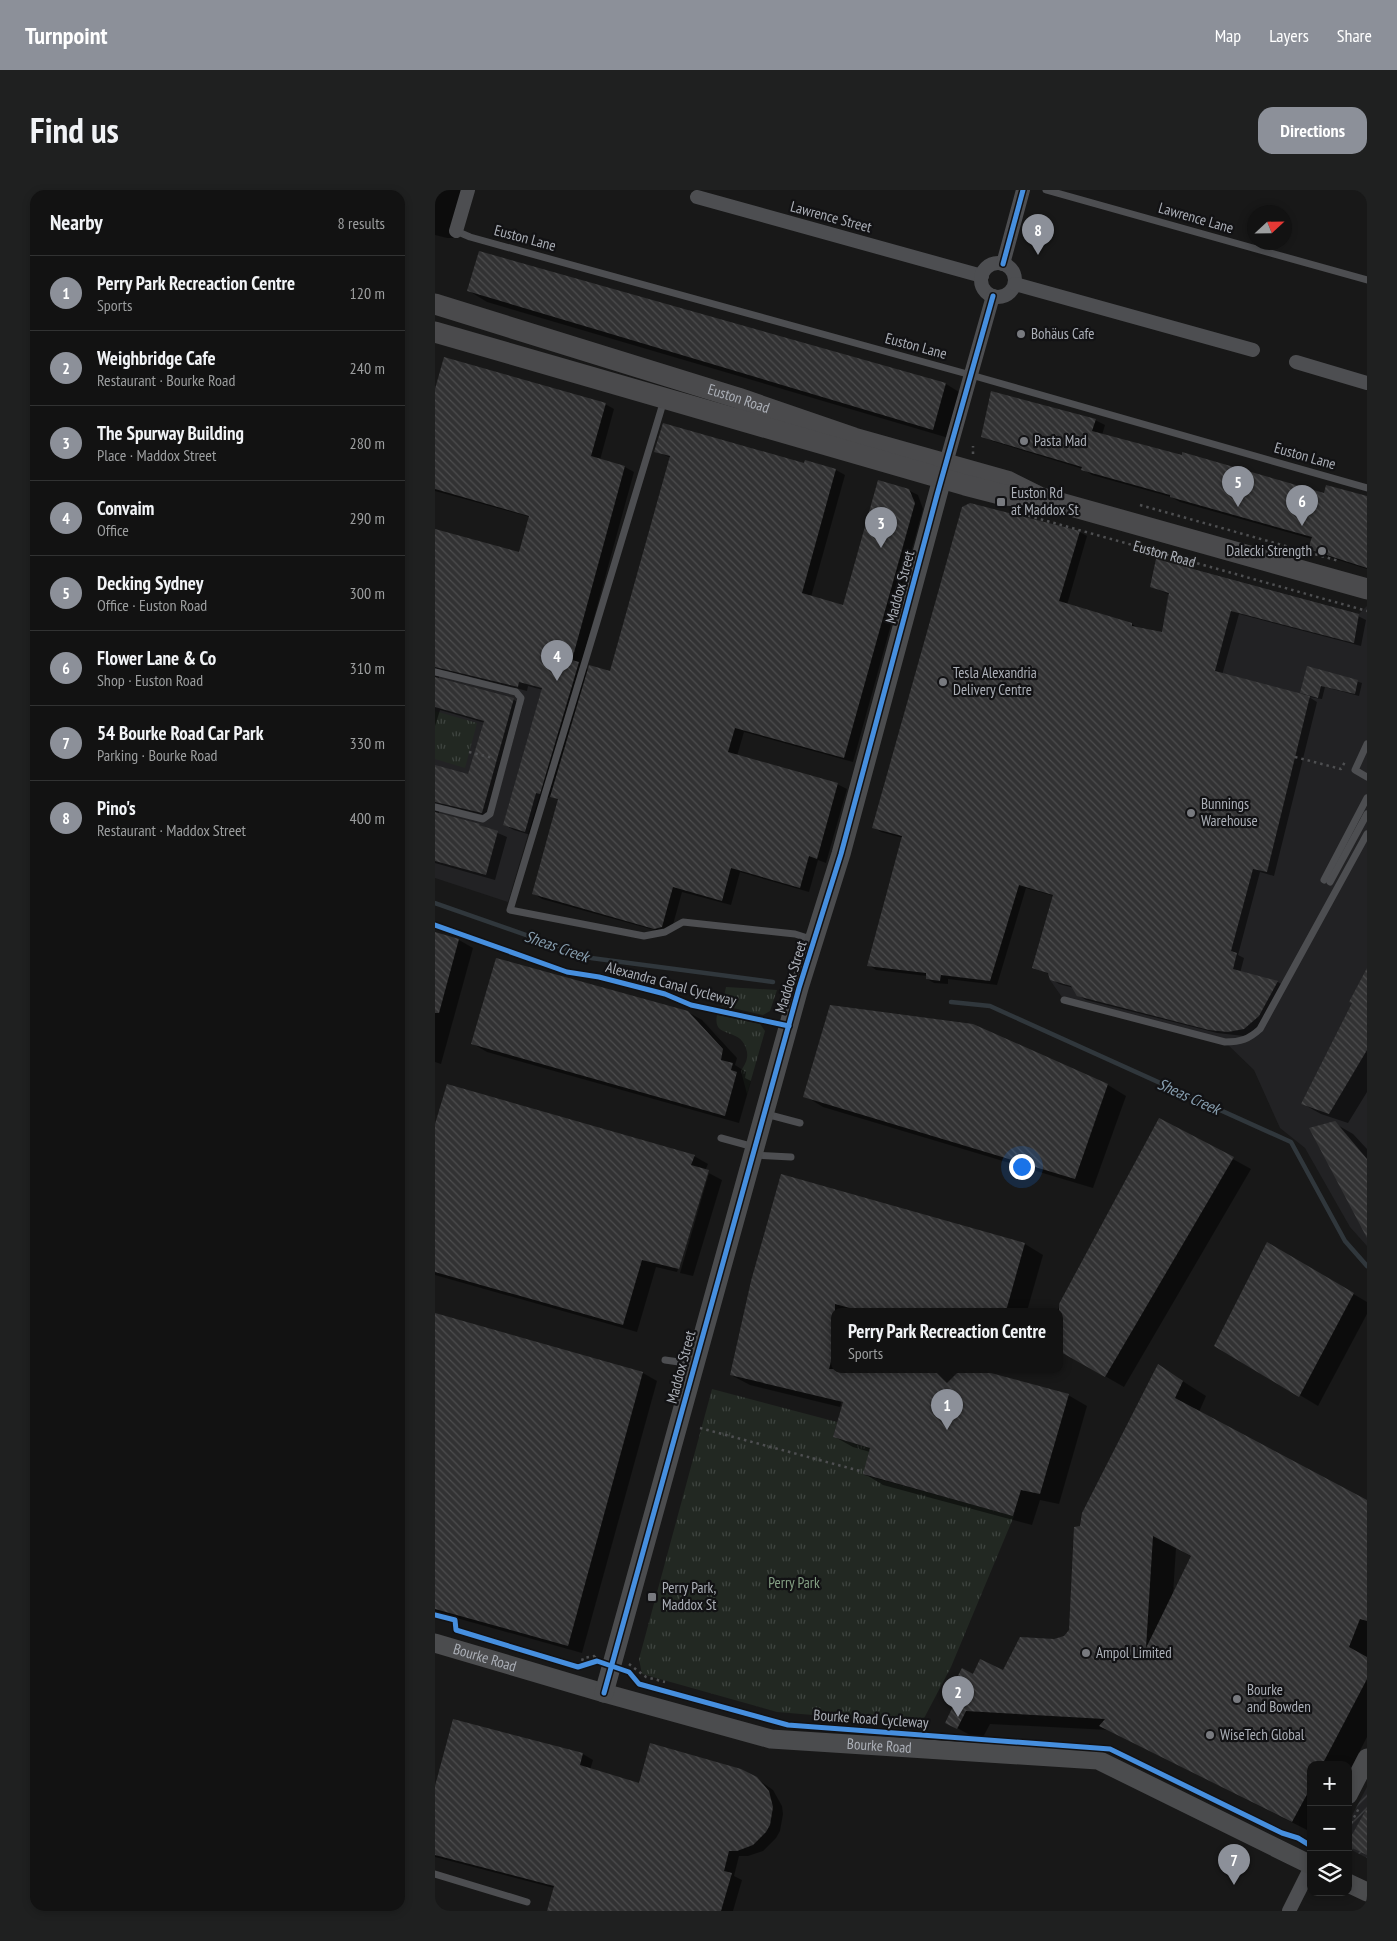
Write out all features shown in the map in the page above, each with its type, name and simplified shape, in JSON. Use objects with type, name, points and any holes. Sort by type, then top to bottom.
[{"type":"main road","name":"Euston Road","points":[[435,304],[729,395],[854,438],[1004,495],[1039,497],[1367,589]]},
{"type":"main road","name":"Euston Road","points":[[435,332],[665,397],[944,471]]},
{"type":"street","points":[[457,232],[469,190]]},
{"type":"street","points":[[1003,264],[1023,190]]},
{"type":"street","name":"Lawrence Street","points":[[697,197],[982,276]]},
{"type":"street","points":[[1003,264],[1011,270],[1015,284],[1006,295],[993,296],[982,286],[982,276],[988,267],[1003,264]]},
{"type":"street","points":[[1015,284],[1253,350]]},
{"type":"street","name":"Maddox Street","points":[[604,1693],[618,1663],[694,1364],[799,988],[841,854],[993,296]]},
{"type":"street","points":[[1296,362],[1367,383]]},
{"type":"street","name":"Bourke Road","points":[[435,1643],[604,1693],[771,1739],[1098,1760],[1307,1864]]},
{"type":"street","points":[[1354,1801],[1367,1758]]},
{"type":"street","points":[[1289,1911],[1307,1874]]},
{"type":"street","points":[[1352,1885],[1367,1892]]},
{"type":"lane","name":"Lawrence Lane","points":[[1046,190],[1367,280]]},
{"type":"lane","name":"Euston Lane","points":[[457,232],[479,240],[971,375],[1367,488]]},
{"type":"lane","points":[[665,397],[510,910],[644,936],[665,932],[683,922],[795,934],[815,940]]},
{"type":"lane","points":[[435,672],[516,692],[521,698],[490,814],[483,819],[435,807]]},
{"type":"lane","points":[[1367,744],[1355,770],[1367,777]]},
{"type":"lane","points":[[1367,798],[1327,881],[1367,814]]},
{"type":"lane","points":[[1064,1000],[1225,1042],[1249,1039],[1261,1028],[1367,834]]},
{"type":"lane","points":[[765,1114],[800,1123]]},
{"type":"lane","points":[[721,1138],[755,1151],[791,1157]]},
{"type":"lane","points":[[665,1360],[694,1364]]},
{"type":"lane","points":[[435,1874],[527,1902]]},
{"type":"path","points":[[469,752],[504,761]]},
{"type":"path","points":[[1295,757],[1341,769],[1348,756],[1358,762]]},
{"type":"path","points":[[700,1428],[864,1472]]},
{"type":"path","points":[[579,1667],[583,1658],[595,1656],[596,1653]]},
{"type":"path","points":[[579,1667],[597,1661],[618,1663],[646,1677],[665,1682]]},
{"type":"shaded area","points":[[1156,559],[1359,614],[1367,606],[1367,1246],[1350,1227],[1305,1148],[1280,1128],[1254,1070],[1225,1042],[1064,1000],[1050,980],[1048,973],[1032,968],[1048,913],[1071,919],[1152,630],[1162,632],[1168,594],[1150,587]]},
{"type":"shaded area","points":[[435,633],[576,673],[508,902],[435,878]]},
{"type":"shaded area","points":[[1367,1787],[1367,1858],[1352,1850],[1352,1815]]},
{"type":"green space","points":[[435,711],[477,723],[465,768],[435,759]]},
{"type":"green space","points":[[726,987],[777,990],[770,1011],[763,1015],[720,1005],[723,1001]]},
{"type":"green space","points":[[717,1015],[760,1024],[765,1031],[747,1094],[741,1071],[747,1057],[744,1044],[739,1038],[719,1028]]},
{"type":"green space","name":"Perry Park","points":[[712,1389],[837,1422],[833,1437],[870,1448],[864,1475],[1014,1516],[951,1667],[921,1724],[777,1712],[642,1674],[639,1659]]},
{"type":"building","points":[[479,251],[946,383],[933,430],[467,291]]},
{"type":"building","points":[[444,357],[606,403],[591,456],[625,466],[572,660],[579,662],[540,794],[536,793],[525,832],[503,825],[542,688],[519,682],[518,687],[435,667],[435,529],[519,552],[529,516],[435,489],[435,389]]},
{"type":"building","points":[[991,391],[1096,419],[1092,431],[1182,455],[1182,452],[1324,493],[1326,485],[1367,496],[1367,568],[1308,549],[1312,537],[1170,497],[1170,495],[1081,470],[1082,467],[981,437]]},
{"type":"building","points":[[663,423],[804,463],[805,460],[836,469],[802,593],[843,605],[878,480],[909,489],[915,503],[844,758],[735,728],[728,752],[838,783],[817,859],[809,856],[800,888],[731,868],[722,901],[673,887],[662,927],[654,929],[532,894],[558,799],[550,797],[589,665],[610,671],[670,456],[654,452]]},
{"type":"building","points":[[970,503],[1080,531],[1059,601],[1132,623],[1132,626],[1162,632],[1169,593],[1150,587],[1156,559],[1359,614],[1354,643],[1231,611],[1215,671],[1310,696],[1267,872],[1253,869],[1231,951],[1237,953],[1233,969],[1278,981],[1259,1016],[1244,1029],[1228,1032],[1209,1030],[1077,996],[1071,986],[1050,980],[1048,973],[1032,968],[1053,895],[1019,885],[990,981],[941,975],[940,981],[926,979],[926,973],[867,966],[902,836],[872,828],[962,507]]},
{"type":"building","points":[[1307,666],[1358,680],[1355,694],[1321,686],[1318,698],[1300,693]]},
{"type":"building","points":[[435,677],[514,698],[482,813],[435,802],[435,765],[468,774],[484,721],[435,707]]},
{"type":"building","points":[[435,812],[480,824],[498,831],[486,875],[435,861]]},
{"type":"building","points":[[435,932],[459,939],[439,1013],[435,1013]]},
{"type":"building","points":[[496,958],[688,1011],[723,1049],[721,1060],[733,1063],[731,1070],[737,1072],[725,1116],[471,1044]]},
{"type":"building","points":[[1367,968],[1367,1050],[1329,1114],[1301,1104],[1352,1003],[1349,1002]]},
{"type":"building","points":[[830,1005],[973,1024],[1108,1084],[1075,1179],[803,1097]]},
{"type":"building","points":[[447,1084],[695,1155],[691,1165],[709,1170],[679,1269],[642,1260],[623,1325],[435,1272],[435,1124]]},
{"type":"building","points":[[1159,1118],[1234,1157],[1105,1377],[1063,1353],[1063,1308],[1059,1308],[1059,1304]]},
{"type":"building","points":[[1335,1121],[1367,1159],[1367,1238],[1309,1128]]},
{"type":"building","points":[[781,1174],[1025,1243],[1007,1308],[850,1308],[835,1304],[835,1308],[831,1308],[831,1361],[829,1369],[831,1369],[831,1373],[991,1373],[1069,1394],[1040,1494],[1021,1490],[1013,1516],[863,1474],[870,1448],[833,1437],[843,1402],[730,1375],[751,1281]]},
{"type":"building","points":[[1267,1242],[1354,1293],[1299,1397],[1214,1346]]},
{"type":"building","points":[[435,1313],[643,1372],[568,1646],[435,1609]]},
{"type":"building","points":[[1158,1364],[1183,1381],[1175,1398],[1367,1500],[1367,1621],[1360,1619],[1349,1647],[1367,1657],[1367,1679],[1324,1761],[1307,1761],[1307,1794],[1292,1822],[1099,1726],[1105,1719],[966,1711],[957,1729],[945,1723],[956,1700],[947,1696],[962,1668],[973,1674],[980,1659],[1003,1670],[1020,1637],[1054,1639],[1064,1636],[1069,1630],[1074,1527],[1080,1526],[1082,1513]],"holes":[[[1153,1536],[1191,1556],[1146,1648]]]},
{"type":"building","points":[[453,1719],[583,1753],[580,1765],[639,1783],[650,1743],[741,1769],[757,1777],[769,1791],[773,1807],[770,1825],[753,1845],[737,1851],[729,1851],[724,1871],[732,1873],[721,1911],[547,1911],[554,1886],[435,1855],[435,1786]]},
{"type":"building","points":[[1367,1808],[1367,1855],[1352,1848],[1352,1835]]},
{"type":"waterway","name":"Sheas Creek","points":[[435,903],[591,958],[773,982]]},
{"type":"waterway","name":"Sheas Creek","points":[[951,1002],[990,1006],[1291,1142],[1345,1241],[1367,1266]]},
{"type":"cycle path","points":[[1003,264],[1023,190]]},
{"type":"cycle path","points":[[604,1693],[799,988],[841,854],[937,495],[993,296]]},
{"type":"cycle path","name":"Alexandra Canal Cycleway","points":[[435,925],[567,972],[599,977],[665,994],[691,1005],[789,1026]]},
{"type":"cycle path","name":"Bourke Road Cycleway","points":[[435,1615],[455,1620],[456,1630],[578,1667],[597,1661],[629,1672],[639,1684],[788,1725],[1110,1749],[1307,1844]]},
{"type":"place","name":"Pino's","points":[[1038,255]]},
{"type":"place","name":"Bohäus Cafe","points":[[1021,334]]},
{"type":"place","name":"Pasta Mad","points":[[1024,441]]},
{"type":"place","name":"Euston Rd at Maddox St","points":[[1001,502]]},
{"type":"place","name":"Decking Sydney","points":[[1238,507]]},
{"type":"place","name":"Flower Lane & Co","points":[[1302,526]]},
{"type":"place","name":"The Spurway Building","points":[[881,548]]},
{"type":"place","name":"Dalecki Strength","points":[[1322,551]]},
{"type":"place","name":"Convaim","points":[[557,681]]},
{"type":"place","name":"Tesla Alexandria Delivery Centre","points":[[943,682]]},
{"type":"place","name":"Bunnings Warehouse","points":[[1191,813]]},
{"type":"place","name":"Perry Park Recreaction Centre","points":[[947,1430]]},
{"type":"place","name":"Perry Park, Maddox St","points":[[652,1597]]},
{"type":"place","name":"Ampol Limited","points":[[1086,1653]]},
{"type":"place","name":"Bourke and Bowden","points":[[1237,1699]]},
{"type":"place","name":"Weighbridge Cafe","points":[[958,1717]]},
{"type":"place","name":"WiseTech Global","points":[[1210,1735]]},
{"type":"place","name":"54 Bourke Road Car Park","points":[[1234,1885]]}]
